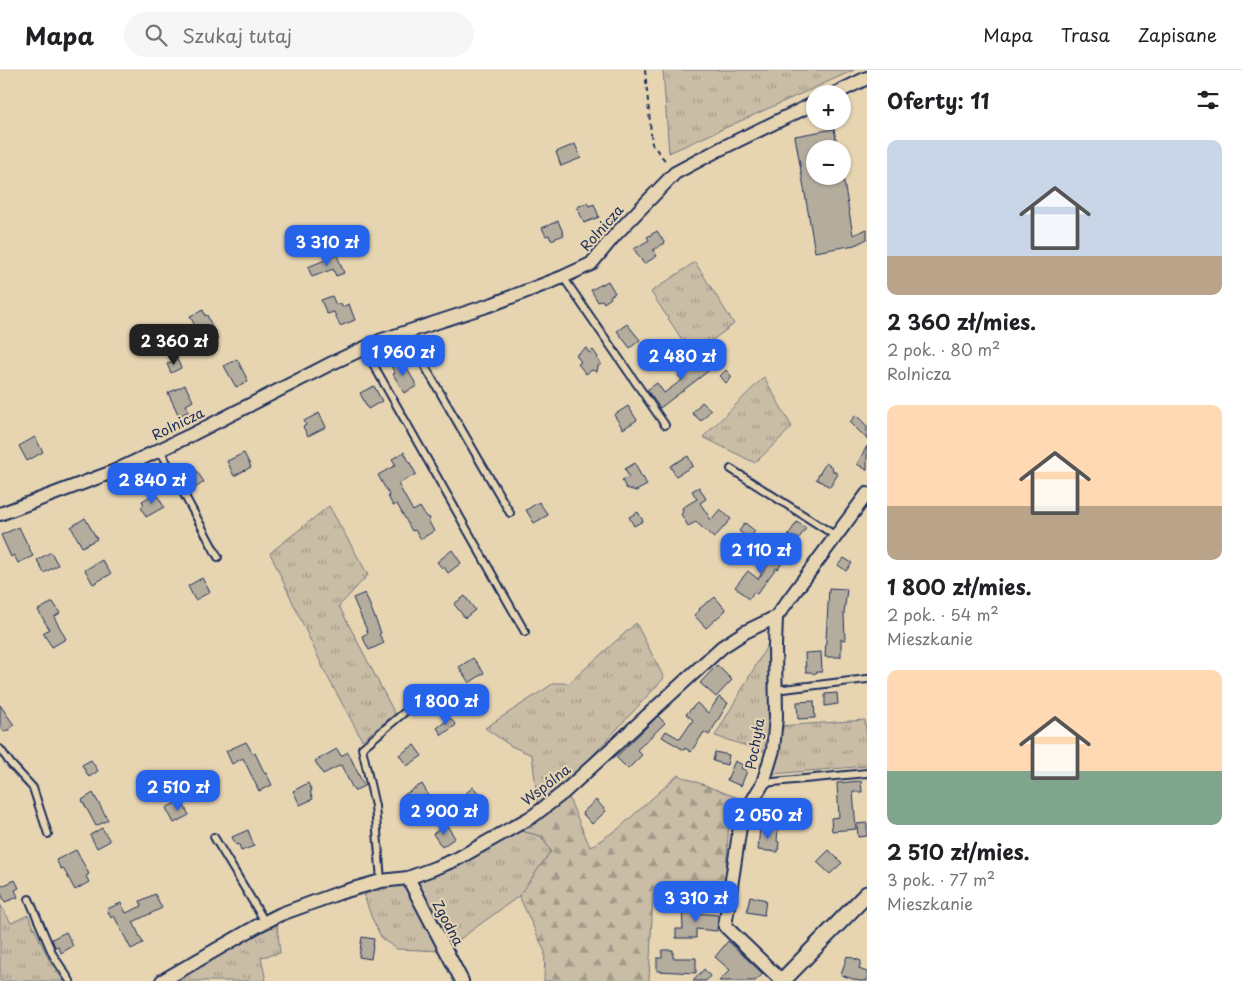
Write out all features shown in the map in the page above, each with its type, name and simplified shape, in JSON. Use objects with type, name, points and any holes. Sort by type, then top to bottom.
[{"type":"street","points":[[851,86],[867,78]]},
{"type":"street","name":"Rolnicza","points":[[0,514],[115,471],[382,340],[493,304],[563,277],[590,264],[615,235],[675,173],[806,107]]},
{"type":"street","name":"Wspólna","points":[[162,981],[281,914],[339,893],[381,881],[408,878],[457,859],[533,816],[563,793],[722,648],[745,632],[776,617],[867,494]]},
{"type":"street","name":"Pochyła","points":[[776,617],[776,717],[773,750],[763,783],[740,820],[725,926],[782,981]]},
{"type":"street","name":"Zgodna","points":[[408,878],[462,981]]},
{"type":"street","points":[[782,981],[867,894]]},
{"type":"lane","points":[[563,277],[665,425]]},
{"type":"lane","points":[[405,332],[510,513]]},
{"type":"lane","points":[[364,348],[525,632]]},
{"type":"lane","points":[[160,450],[218,558]]},
{"type":"lane","points":[[731,469],[836,536]]},
{"type":"lane","points":[[775,690],[867,679]]},
{"type":"lane","points":[[381,881],[375,806],[362,748],[406,711]]},
{"type":"lane","points":[[0,749],[33,788],[48,834]]},
{"type":"lane","points":[[763,783],[867,773]]},
{"type":"lane","points":[[214,837],[265,922]]},
{"type":"lane","points":[[29,899],[53,955],[70,981]]},
{"type":"path","points":[[645,70],[652,144],[675,173]]},
{"type":"green space","points":[[663,70],[854,70],[821,85],[806,85],[806,92],[669,153]]},
{"type":"green space","points":[[695,262],[734,324],[692,355],[651,292]]},
{"type":"green space","points":[[764,377],[792,427],[755,463],[703,437]]},
{"type":"green space","points":[[329,506],[368,575],[339,606],[395,714],[362,740],[325,672],[270,553]]},
{"type":"green space","points":[[636,623],[664,678],[560,791],[538,806],[532,755],[511,746],[485,728],[554,683],[569,683]]},
{"type":"green space","points":[[771,639],[769,683],[771,714],[766,752],[715,736]]},
{"type":"green space","points":[[865,720],[867,766],[773,774],[780,726]]},
{"type":"green space","points":[[678,775],[741,799],[729,819],[725,888],[653,894],[649,981],[544,981],[545,952],[519,896],[551,851],[541,836],[521,831],[568,796],[590,847],[618,829]]},
{"type":"green space","points":[[521,831],[541,836],[551,851],[519,896],[449,947],[416,880],[473,856]]},
{"type":"green space","points":[[407,884],[441,951],[397,949],[382,939],[364,895],[386,885]]},
{"type":"green space","points":[[0,904],[11,923],[28,915],[53,968],[64,981],[0,981]]},
{"type":"green space","points":[[277,923],[280,953],[261,957],[266,981],[175,981]]},
{"type":"building","points":[[834,130],[836,140],[806,140],[806,185],[845,185],[853,235],[867,229],[867,239],[855,245],[815,252],[795,136]]},
{"type":"building","points":[[575,144],[581,158],[561,166],[556,152]]},
{"type":"building","points":[[587,203],[589,206],[594,204],[599,217],[584,223],[577,207]]},
{"type":"building","points":[[558,221],[564,235],[551,240],[549,235],[546,236],[542,228]]},
{"type":"building","points":[[657,231],[665,243],[653,250],[657,256],[644,264],[634,249],[649,240],[647,237]]},
{"type":"building","points":[[337,255],[344,273],[336,276],[333,269],[312,277],[308,267]]},
{"type":"building","points":[[608,281],[615,293],[604,303],[602,300],[598,302],[591,290]]},
{"type":"building","points":[[332,296],[336,305],[341,303],[342,307],[349,304],[355,320],[340,326],[334,312],[327,314],[321,300]]},
{"type":"building","points":[[203,310],[218,340],[206,345],[190,316]]},
{"type":"building","points":[[627,324],[640,340],[630,348],[617,331]]},
{"type":"building","points":[[586,348],[589,353],[593,350],[598,357],[601,364],[598,366],[597,372],[592,370],[586,374],[578,364],[581,362],[576,355]]},
{"type":"building","points":[[706,354],[715,366],[660,408],[647,390],[657,383],[664,393],[682,380],[678,375]]},
{"type":"building","points":[[177,359],[181,368],[171,373],[167,364]]},
{"type":"building","points":[[237,359],[248,381],[236,387],[224,366]]},
{"type":"building","points":[[402,360],[417,386],[404,393],[393,374],[395,373],[391,366]]},
{"type":"building","points":[[726,370],[732,377],[726,383],[720,376]]},
{"type":"building","points":[[185,385],[193,401],[186,405],[189,411],[179,416],[168,393]]},
{"type":"building","points":[[374,386],[382,401],[368,409],[360,393]]},
{"type":"building","points":[[702,402],[711,410],[701,421],[692,413]]},
{"type":"building","points":[[628,406],[637,420],[623,429],[614,415]]},
{"type":"building","points":[[319,413],[326,427],[308,436],[303,427],[306,425],[304,421]]},
{"type":"building","points":[[856,415],[867,426],[867,439],[850,422]]},
{"type":"building","points":[[35,437],[43,452],[27,461],[19,446]]},
{"type":"building","points":[[867,446],[867,470],[857,464]]},
{"type":"building","points":[[404,452],[416,474],[398,484],[413,511],[420,507],[426,517],[430,518],[429,522],[434,531],[421,539],[415,530],[412,531],[397,504],[393,506],[378,475],[396,465],[392,459]]},
{"type":"building","points":[[244,453],[251,467],[234,476],[227,461]]},
{"type":"building","points":[[688,456],[693,466],[676,476],[670,466]]},
{"type":"building","points":[[635,463],[647,485],[636,491],[626,488],[622,480],[629,477],[625,469]]},
{"type":"building","points":[[826,463],[838,474],[830,487],[816,479]]},
{"type":"building","points":[[196,470],[204,482],[192,490],[184,478]]},
{"type":"building","points":[[699,487],[706,499],[700,503],[711,520],[720,509],[731,519],[714,538],[696,522],[688,526],[681,514],[683,512],[682,508],[697,499],[692,491]]},
{"type":"building","points":[[156,493],[164,507],[146,517],[141,507],[144,505],[142,501]]},
{"type":"building","points":[[539,502],[548,515],[534,523],[526,510]]},
{"type":"building","points":[[638,512],[643,521],[634,526],[629,517]]},
{"type":"building","points":[[85,518],[97,539],[82,547],[71,527]]},
{"type":"building","points":[[797,522],[806,528],[797,541],[788,535]]},
{"type":"building","points":[[745,523],[755,531],[749,539],[739,531]]},
{"type":"building","points":[[19,527],[33,556],[18,563],[14,555],[11,557],[1,535]]},
{"type":"building","points":[[774,547],[786,553],[780,561],[782,563],[778,569],[776,568],[757,594],[754,592],[749,599],[735,587],[748,571],[758,579],[769,563],[764,560]]},
{"type":"building","points":[[452,550],[461,563],[448,573],[437,562]]},
{"type":"building","points":[[51,552],[58,565],[44,573],[37,560]]},
{"type":"building","points":[[844,558],[852,563],[846,571],[838,565]]},
{"type":"building","points":[[102,560],[111,574],[93,584],[85,570]]},
{"type":"building","points":[[202,578],[210,592],[195,600],[188,586]]},
{"type":"building","points":[[829,588],[847,589],[844,614],[845,640],[841,639],[841,657],[825,657]]},
{"type":"building","points":[[365,593],[384,643],[369,650],[362,636],[368,633],[353,598]]},
{"type":"building","points":[[465,596],[475,610],[465,618],[454,604]]},
{"type":"building","points":[[715,597],[726,610],[706,628],[694,615],[708,601]]},
{"type":"building","points":[[53,602],[60,613],[54,617],[66,639],[52,647],[43,633],[49,629],[38,610]]},
{"type":"building","points":[[821,652],[822,672],[814,674],[806,672],[805,653]]},
{"type":"building","points":[[473,658],[484,673],[469,683],[459,667]]},
{"type":"building","points":[[717,665],[732,680],[716,697],[700,683]]},
{"type":"building","points":[[837,693],[838,704],[825,706],[825,694]]},
{"type":"building","points":[[719,697],[728,703],[709,735],[704,732],[691,752],[662,737],[666,731],[680,739],[693,720],[686,714],[697,703],[708,713]]},
{"type":"building","points":[[814,701],[815,718],[798,719],[797,702]]},
{"type":"building","points":[[0,705],[14,725],[10,730],[4,732],[0,726]]},
{"type":"building","points":[[658,716],[665,723],[637,750],[642,755],[628,769],[616,757]]},
{"type":"building","points":[[450,718],[456,725],[442,735],[437,728]]},
{"type":"building","points":[[246,742],[253,754],[255,753],[272,785],[259,791],[243,758],[232,764],[226,751]]},
{"type":"building","points":[[414,745],[422,756],[407,766],[399,755]]},
{"type":"building","points":[[337,749],[341,756],[348,752],[364,786],[354,791],[341,765],[323,774],[315,761]]},
{"type":"building","points":[[715,752],[729,755],[727,765],[713,761]]},
{"type":"building","points":[[91,760],[98,771],[89,777],[82,765]]},
{"type":"building","points":[[735,761],[743,765],[741,768],[747,771],[741,786],[727,780]]},
{"type":"building","points":[[861,781],[862,792],[853,792],[856,829],[832,831],[831,818],[839,817],[837,783]]},
{"type":"building","points":[[308,783],[313,799],[300,805],[293,791]]},
{"type":"building","points":[[422,784],[428,794],[410,805],[404,795]]},
{"type":"building","points":[[473,787],[483,798],[474,806],[463,796]]},
{"type":"building","points":[[93,793],[108,820],[96,826],[82,800]]},
{"type":"building","points":[[181,800],[189,815],[174,823],[166,808]]},
{"type":"building","points":[[596,800],[606,811],[592,824],[582,813]]},
{"type":"building","points":[[867,823],[867,836],[858,837],[857,824]]},
{"type":"building","points":[[446,824],[455,838],[442,847],[433,834]]},
{"type":"building","points":[[760,827],[778,829],[778,852],[758,850]]},
{"type":"building","points":[[102,828],[110,841],[97,848],[90,835]]},
{"type":"building","points":[[248,830],[254,846],[241,851],[239,844],[236,845],[232,837]]},
{"type":"building","points":[[76,850],[89,874],[86,876],[89,882],[75,890],[63,868],[61,869],[56,860]]},
{"type":"building","points":[[829,850],[842,863],[830,874],[817,862]]},
{"type":"building","points":[[15,880],[19,888],[15,890],[18,897],[5,902],[0,887]]},
{"type":"building","points":[[155,894],[162,908],[133,922],[143,943],[131,949],[114,916],[111,918],[107,909],[121,903],[126,913],[142,906],[140,901]]},
{"type":"building","points":[[750,896],[766,900],[764,915],[747,912]]},
{"type":"building","points":[[682,906],[696,906],[696,913],[718,915],[717,931],[696,929],[696,938],[676,938],[676,929],[683,929]]},
{"type":"building","points":[[66,932],[73,946],[61,953],[58,946],[55,947],[52,939]]},
{"type":"building","points":[[362,937],[374,939],[371,959],[359,957]]},
{"type":"building","points":[[728,941],[763,974],[755,981],[719,981],[730,970],[715,957]]},
{"type":"building","points":[[662,950],[673,950],[673,958],[696,958],[696,973],[657,971],[657,958],[662,958]]},
{"type":"building","points":[[847,956],[861,961],[859,969],[867,972],[867,981],[859,981],[841,975]]},
{"type":"building","points":[[704,969],[710,976],[706,981],[693,981]]}]
